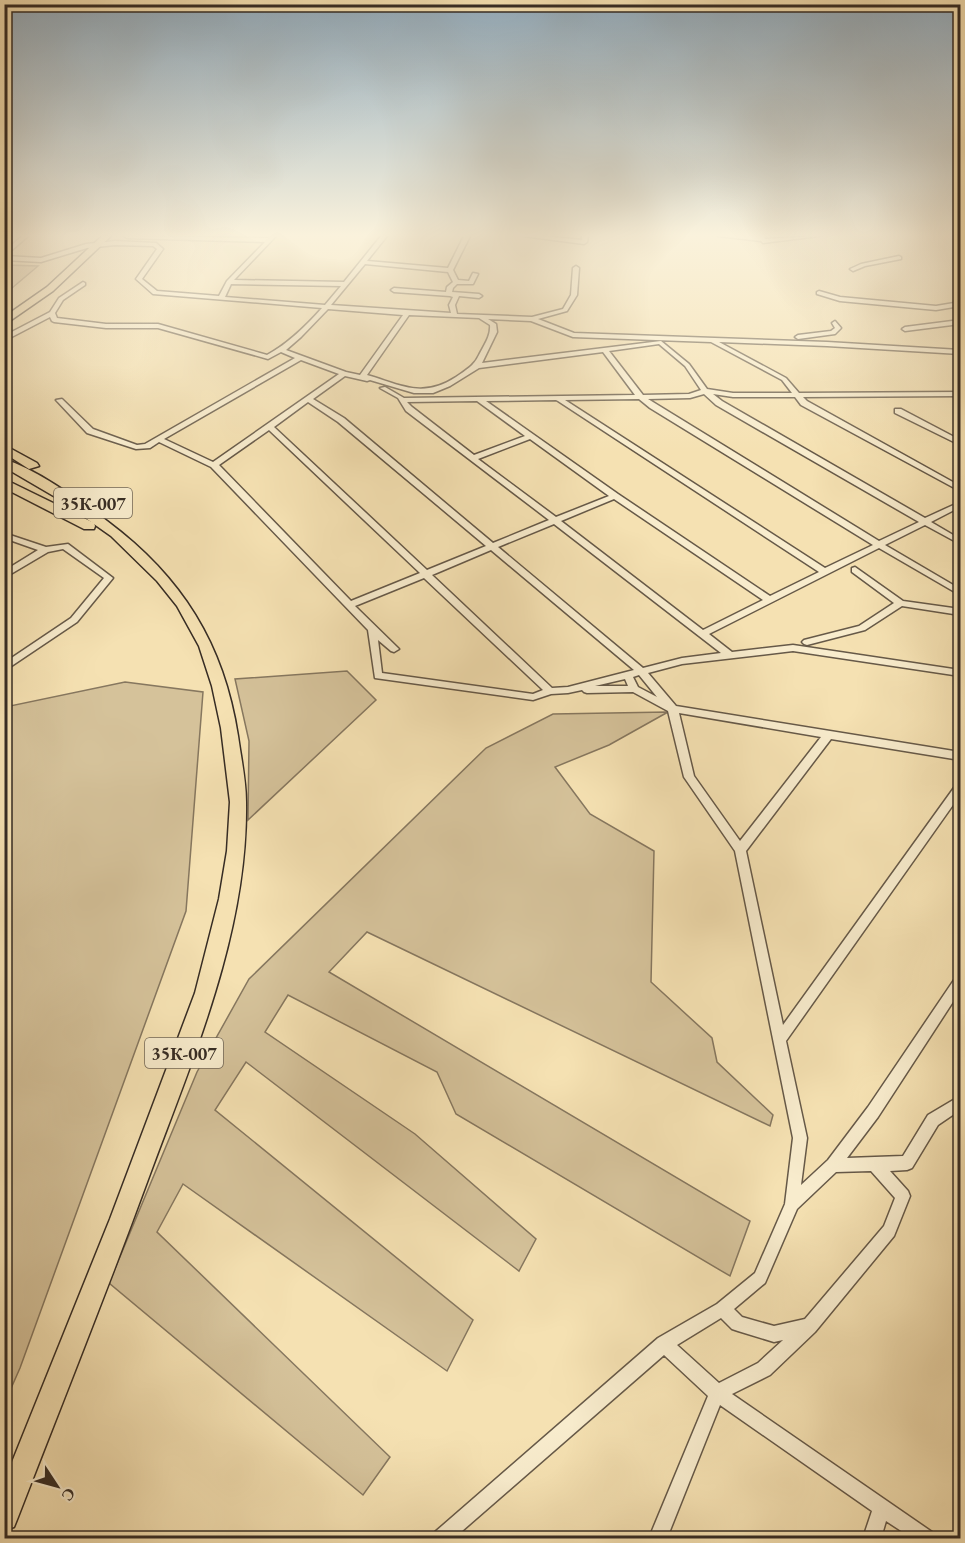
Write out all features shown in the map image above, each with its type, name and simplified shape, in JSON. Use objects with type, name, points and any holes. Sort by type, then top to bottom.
[{"type":"main road","points":[[4,322],[24,308]]},
{"type":"main road","name":"35К-007","points":[[4,448],[87,498],[130,532],[149,555],[200,633],[212,660],[228,716],[238,799],[233,868],[224,925],[192,1030],[106,1261],[4,1517]]},
{"type":"main road","name":"35К-007","points":[[4,462],[80,507],[118,533],[163,578]]},
{"type":"main road","name":"35К-007","points":[[4,470],[80,507]]},
{"type":"main road","name":"35К-007","points":[[4,483],[75,517],[116,542],[163,578]]},
{"type":"street","points":[[4,339],[52,313],[55,308]]},
{"type":"street","points":[[52,313],[54,320],[63,322],[106,326],[158,326],[268,357],[283,351],[324,308]]},
{"type":"street","points":[[349,308],[532,319],[566,308]]},
{"type":"street","points":[[454,308],[455,316]]},
{"type":"street","points":[[907,308],[910,314],[923,308]]},
{"type":"street","points":[[363,376],[407,313]]},
{"type":"street","points":[[477,317],[494,324],[494,332],[477,366]]},
{"type":"street","points":[[532,319],[573,335],[960,352]]},
{"type":"street","points":[[905,329],[960,322]]},
{"type":"street","points":[[756,342],[833,333],[838,328],[835,323]]},
{"type":"street","points":[[283,351],[344,374],[363,376],[414,391],[433,391],[448,385],[477,366],[661,343],[712,341],[784,379],[804,403],[960,489]]},
{"type":"street","points":[[661,343],[687,365],[705,391],[719,403],[960,542]]},
{"type":"street","points":[[605,350],[639,395],[879,545],[960,592]]},
{"type":"street","points":[[60,400],[90,431],[136,447],[147,446],[299,358]]},
{"type":"street","points":[[214,465],[344,374]]},
{"type":"street","points":[[363,376],[403,400],[409,409],[731,656]]},
{"type":"street","points":[[936,389],[960,401]]},
{"type":"street","points":[[403,400],[560,400],[639,395],[690,396],[705,391],[733,395],[960,394]]},
{"type":"street","points":[[308,399],[341,420],[492,546],[634,679],[673,709],[960,756]]},
{"type":"street","points":[[478,399],[615,496],[770,600]]},
{"type":"street","points":[[560,400],[825,572]]},
{"type":"street","points":[[898,411],[960,443]]},
{"type":"street","points":[[269,426],[425,574],[555,691]]},
{"type":"street","points":[[473,458],[531,436]]},
{"type":"street","points":[[158,439],[214,465],[394,650]]},
{"type":"street","points":[[350,606],[615,496]]},
{"type":"street","points":[[702,634],[960,504]]},
{"type":"street","points":[[4,535],[45,550]]},
{"type":"street","points":[[4,575],[45,550],[64,546],[109,578],[74,620],[4,668]]},
{"type":"street","points":[[855,570],[900,603],[960,612]]},
{"type":"street","points":[[807,642],[862,628],[900,603]]},
{"type":"street","points":[[372,629],[378,676],[533,697],[555,691],[634,679],[682,661],[793,648],[960,673]]},
{"type":"street","points":[[441,1539],[663,1344],[722,1309],[760,1278],[792,1204],[800,1138],[740,850],[689,777],[673,709]]},
{"type":"street","points":[[740,850],[828,735]]},
{"type":"street","points":[[780,1039],[960,788]]},
{"type":"street","points":[[792,1204],[833,1165],[873,1113],[960,981]]},
{"type":"street","points":[[833,1165],[907,1163],[933,1120],[960,1103]]},
{"type":"street","points":[[658,1539],[717,1393],[764,1369],[809,1326],[889,1231],[903,1196],[874,1164]]},
{"type":"street","points":[[722,1309],[738,1323],[774,1334],[809,1326]]},
{"type":"street","points":[[663,1344],[717,1393],[882,1506],[926,1539]]},
{"type":"street","points":[[872,1539],[882,1506]]},
{"type":"shaded area","points":[[347,671],[376,700],[248,820],[249,741],[235,679]]},
{"type":"shaded area","points":[[125,682],[203,692],[186,911],[20,1368],[5,1402],[5,707]]},
{"type":"shaded area","points":[[668,712],[609,745],[555,767],[590,814],[654,851],[651,982],[712,1038],[717,1062],[773,1115],[770,1126],[367,932],[329,972],[750,1221],[730,1276],[456,1114],[437,1072],[288,995],[265,1032],[415,1134],[536,1239],[519,1271],[246,1062],[215,1110],[473,1320],[447,1371],[183,1184],[157,1232],[390,1457],[363,1495],[109,1283],[197,1072],[249,979],[486,748],[553,714]]}]
